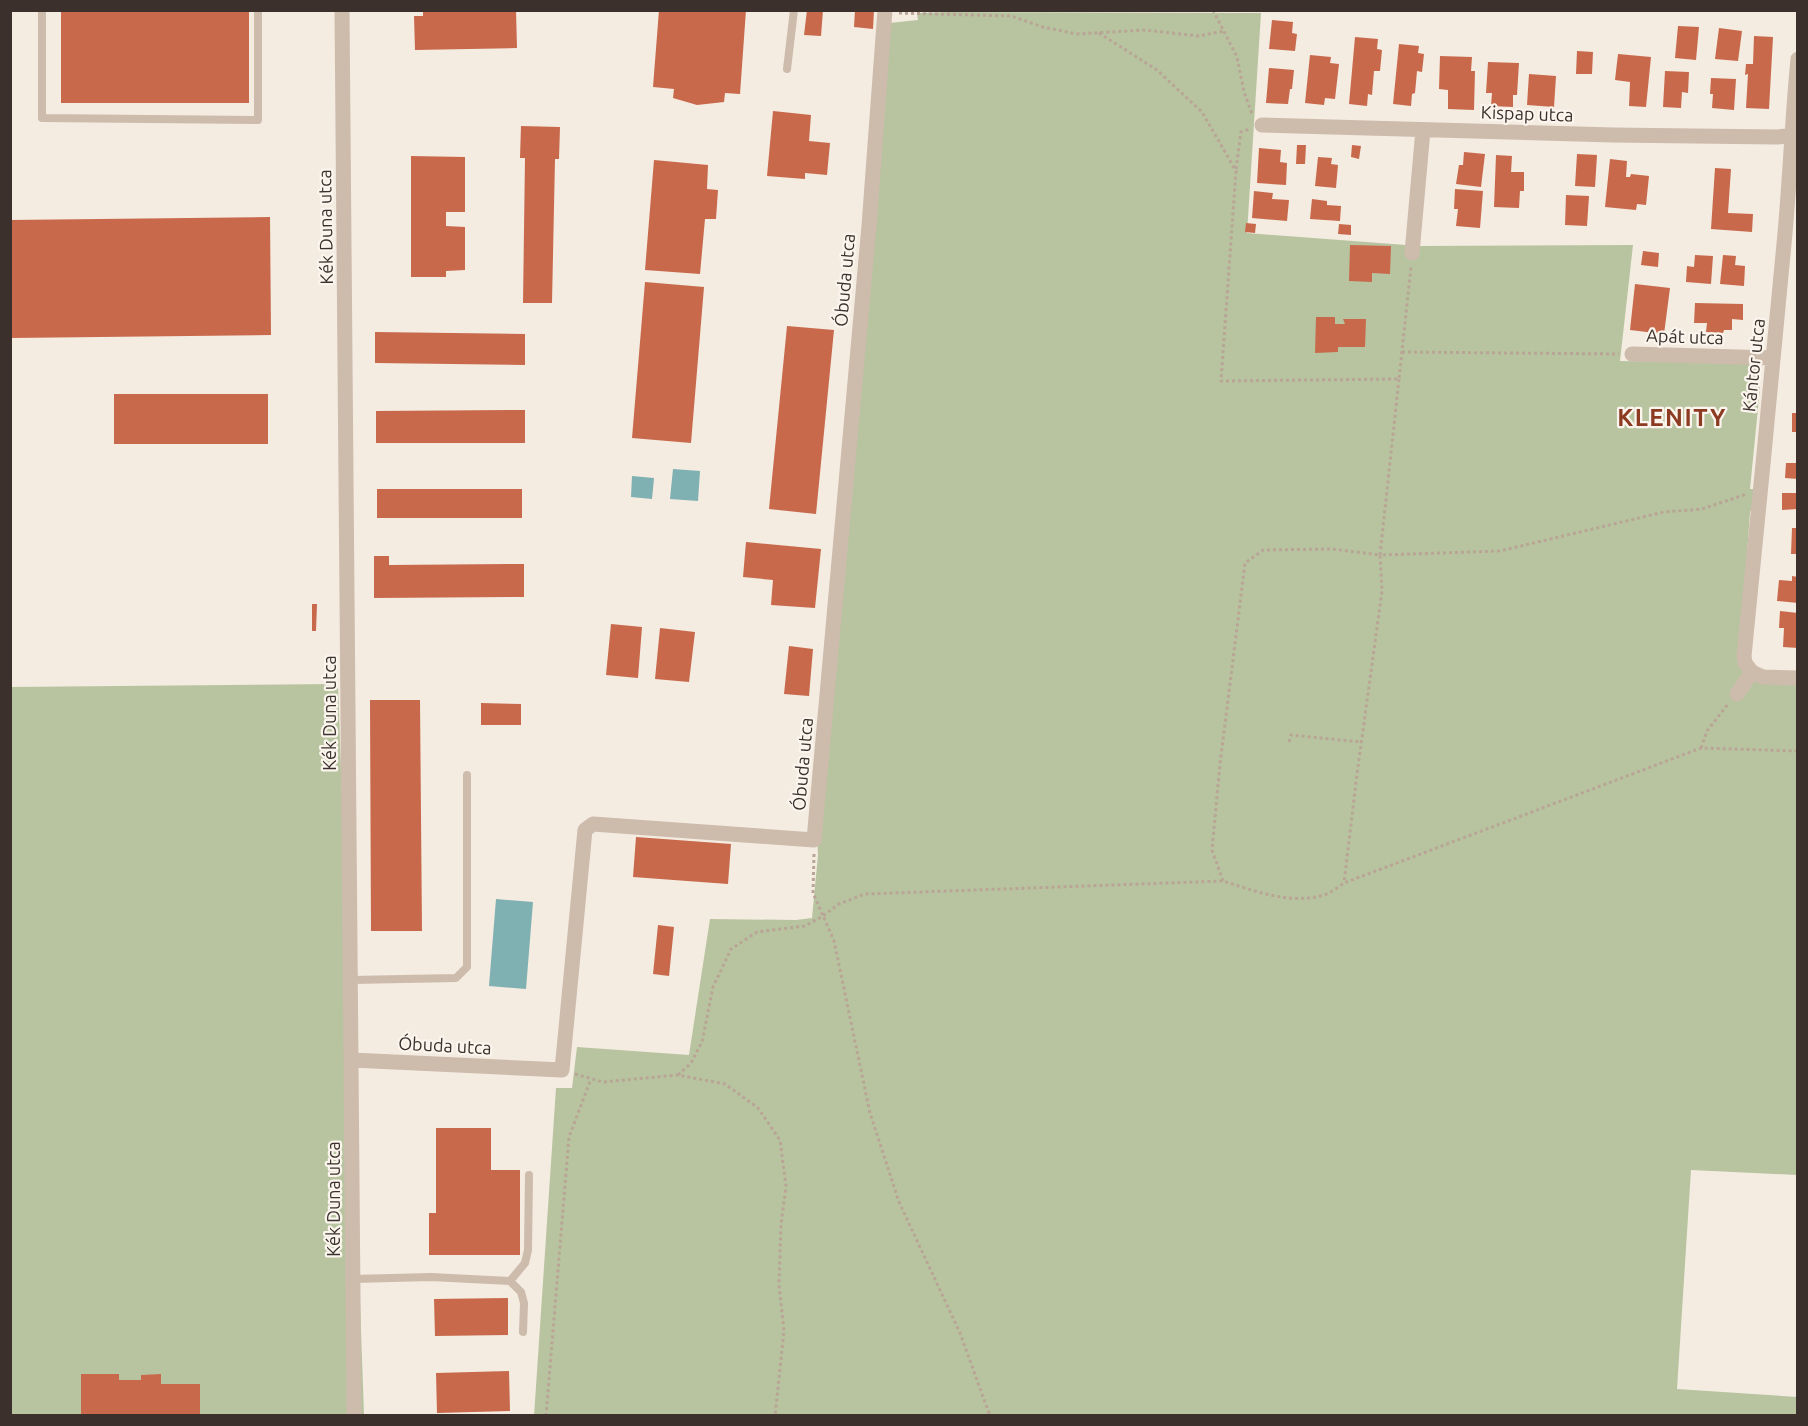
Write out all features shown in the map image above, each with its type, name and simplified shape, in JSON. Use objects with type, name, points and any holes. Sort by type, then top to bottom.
[{"type":"street","name":"Kék Duna utca","points":[[342,10],[354,1416]]},
{"type":"street","name":"Óbuda utca","points":[[814,840],[867,250],[885,12]]},
{"type":"street","name":"Kántor utca","points":[[1752,672],[1744,656],[1794,136],[1797,58]]},
{"type":"street","name":"Kispap utca","points":[[1262,125],[1613,135],[1794,136]]},
{"type":"street","points":[[1412,253],[1423,130]]},
{"type":"street","name":"Apát utca","points":[[1632,354],[1773,358]]},
{"type":"street","points":[[1737,694],[1752,672],[1763,677],[1797,678]]},
{"type":"street","points":[[562,1070],[585,830],[593,824],[814,840]]},
{"type":"street","name":"Óbuda utca","points":[[352,1060],[562,1070]]},
{"type":"lane","points":[[42,10],[42,118],[258,120],[258,10]]},
{"type":"lane","points":[[788,69],[794,10]]},
{"type":"lane","points":[[351,980],[456,978],[467,967],[467,775]]},
{"type":"lane","points":[[510,1281],[525,1263],[528,1250],[529,1175]]},
{"type":"lane","points":[[353,1279],[431,1277],[510,1281],[521,1292],[524,1303],[522,1332]]},
{"type":"path","points":[[1213,10],[1237,57],[1244,92],[1251,112],[1262,125],[1240,132],[1221,381],[1400,379]]},
{"type":"path","points":[[885,12],[1011,16],[1043,27],[1077,34],[1144,30],[1199,36],[1224,31]]},
{"type":"path","points":[[1099,33],[1157,70],[1202,112],[1236,171]]},
{"type":"path","points":[[1344,883],[1382,591],[1380,555],[1412,253]]},
{"type":"path","points":[[1402,352],[1632,354]]},
{"type":"path","points":[[1223,881],[1212,850],[1220,764],[1245,563],[1263,550],[1332,549],[1380,555],[1500,551],[1664,512],[1701,509],[1760,489]]},
{"type":"path","points":[[1701,748],[1707,731],[1737,694]]},
{"type":"path","points":[[1289,742],[1291,735],[1362,742]]},
{"type":"path","points":[[678,1075],[691,1063],[702,1042],[713,987],[731,949],[758,932],[805,926],[839,904],[865,894],[1223,881],[1256,892],[1291,899],[1326,895],[1344,883],[1701,748],[1797,751]]},
{"type":"path","points":[[814,840],[813,893],[834,941],[870,1113],[900,1202],[960,1333],[990,1416]]},
{"type":"path","points":[[562,1070],[603,1082],[678,1075],[725,1084],[758,1108],[780,1140],[786,1186],[781,1225],[779,1284],[784,1331],[775,1416]]},
{"type":"path","points":[[546,1416],[568,1137],[591,1079]]},
{"type":"green space","points":[[917,13],[1261,13],[1247,233],[1419,246],[1633,245],[1620,361],[1758,363],[1756,378],[1760,388],[1750,489],[1757,489],[1750,513],[1739,663],[1797,683],[1797,1175],[1691,1170],[1677,1389],[1797,1397],[1797,1415],[534,1416],[556,1088],[572,1088],[577,1047],[689,1055],[710,919],[796,920],[812,918],[818,855],[817,836],[890,23],[918,20]]},
{"type":"green space","points":[[338,684],[364,1415],[11,1415],[10,687]]},
{"type":"water","points":[[673,469],[700,471],[698,501],[670,499]]},
{"type":"water","points":[[632,476],[654,478],[652,499],[631,497]]},
{"type":"water","points":[[496,899],[533,902],[526,989],[489,986]]},
{"type":"building","points":[[61,10],[249,10],[249,103],[61,103]]},
{"type":"building","points":[[423,10],[516,10],[517,48],[415,50],[414,16],[423,16]]},
{"type":"building","points":[[659,10],[746,10],[740,94],[725,93],[724,102],[697,105],[673,98],[674,89],[653,87]]},
{"type":"building","points":[[807,10],[823,10],[821,36],[804,35]]},
{"type":"building","points":[[855,10],[874,10],[873,29],[854,27]]},
{"type":"building","points":[[1272,20],[1293,22],[1292,33],[1297,34],[1295,51],[1269,49]]},
{"type":"building","points":[[1678,26],[1699,27],[1696,60],[1675,58]]},
{"type":"building","points":[[1719,28],[1742,31],[1738,61],[1715,59]]},
{"type":"building","points":[[1754,36],[1773,37],[1769,109],[1746,108],[1748,74],[1745,75],[1746,64],[1753,64]]},
{"type":"building","points":[[1355,37],[1378,39],[1377,49],[1382,50],[1380,71],[1374,71],[1372,95],[1368,94],[1367,106],[1349,104]]},
{"type":"building","points":[[1399,44],[1419,46],[1418,53],[1424,54],[1422,72],[1417,71],[1411,106],[1393,104]]},
{"type":"building","points":[[1577,51],[1593,52],[1592,74],[1576,74]]},
{"type":"building","points":[[1618,54],[1651,57],[1646,107],[1629,106],[1630,82],[1615,80]]},
{"type":"building","points":[[1310,55],[1331,57],[1330,63],[1339,64],[1335,99],[1325,98],[1324,105],[1305,103]]},
{"type":"building","points":[[1440,56],[1472,57],[1471,71],[1475,71],[1474,110],[1448,109],[1448,90],[1439,89]]},
{"type":"building","points":[[1488,62],[1519,63],[1517,95],[1513,95],[1513,107],[1491,106],[1492,93],[1486,93]]},
{"type":"building","points":[[1269,68],[1294,70],[1288,104],[1266,103]]},
{"type":"building","points":[[1665,71],[1689,72],[1688,93],[1682,92],[1681,108],[1663,107]]},
{"type":"building","points":[[1529,74],[1556,76],[1554,107],[1527,105]]},
{"type":"building","points":[[1711,78],[1736,79],[1734,110],[1712,108]]},
{"type":"building","points":[[773,111],[811,115],[809,141],[830,143],[827,175],[805,173],[805,179],[767,176]]},
{"type":"building","points":[[521,126],[560,127],[559,159],[555,159],[552,303],[523,303],[525,158],[520,158]]},
{"type":"building","points":[[1297,145],[1306,145],[1305,164],[1296,164]]},
{"type":"building","points":[[1352,145],[1361,146],[1359,159],[1351,157]]},
{"type":"building","points":[[1259,148],[1281,150],[1280,162],[1287,163],[1286,185],[1257,183]]},
{"type":"building","points":[[1464,152],[1485,154],[1481,187],[1456,184],[1459,165],[1463,165]]},
{"type":"building","points":[[1577,154],[1597,155],[1595,187],[1575,186]]},
{"type":"building","points":[[1496,155],[1512,156],[1511,172],[1524,172],[1524,191],[1520,191],[1519,208],[1494,207]]},
{"type":"building","points":[[411,156],[465,157],[465,212],[446,212],[446,226],[465,227],[465,270],[446,271],[446,277],[411,277]]},
{"type":"building","points":[[1318,157],[1332,158],[1331,164],[1338,165],[1336,188],[1315,186]]},
{"type":"building","points":[[1610,159],[1627,161],[1626,177],[1630,177],[1631,174],[1649,176],[1646,205],[1637,204],[1636,210],[1605,207]]},
{"type":"building","points":[[654,160],[708,165],[707,189],[718,190],[716,219],[705,219],[700,274],[645,270]]},
{"type":"building","points":[[1715,168],[1731,169],[1728,213],[1753,214],[1752,232],[1711,229]]},
{"type":"building","points":[[1455,189],[1483,191],[1480,228],[1456,226],[1458,209],[1454,209]]},
{"type":"building","points":[[1254,191],[1273,193],[1272,199],[1289,200],[1287,221],[1252,218]]},
{"type":"building","points":[[1566,195],[1589,196],[1587,226],[1565,225]]},
{"type":"building","points":[[1312,199],[1327,201],[1327,205],[1341,206],[1340,221],[1310,219]]},
{"type":"building","points":[[270,217],[271,335],[10,338],[10,220]]},
{"type":"building","points":[[1246,223],[1256,224],[1255,233],[1245,232]]},
{"type":"building","points":[[1339,224],[1351,225],[1351,235],[1338,234]]},
{"type":"building","points":[[1350,245],[1391,246],[1390,274],[1372,273],[1372,282],[1349,281]]},
{"type":"building","points":[[1643,251],[1659,253],[1658,267],[1641,265]]},
{"type":"building","points":[[1695,255],[1713,256],[1711,284],[1686,282],[1687,266],[1694,267]]},
{"type":"building","points":[[1723,255],[1736,256],[1735,265],[1745,266],[1744,286],[1720,284]]},
{"type":"building","points":[[645,282],[704,287],[691,443],[632,438]]},
{"type":"building","points":[[1635,284],[1670,288],[1664,334],[1630,330]]},
{"type":"building","points":[[1695,303],[1743,304],[1743,320],[1732,319],[1732,330],[1724,330],[1723,333],[1706,332],[1707,323],[1694,323]]},
{"type":"building","points":[[1316,317],[1335,317],[1335,324],[1345,324],[1343,319],[1366,319],[1365,347],[1338,347],[1338,352],[1315,353]]},
{"type":"building","points":[[787,326],[834,330],[816,514],[769,509]]},
{"type":"building","points":[[375,332],[525,334],[525,365],[375,363]]},
{"type":"building","points":[[114,394],[268,394],[268,444],[114,444]]},
{"type":"building","points":[[525,410],[525,443],[376,443],[376,411]]},
{"type":"building","points":[[1792,413],[1798,413],[1798,432],[1792,432]]},
{"type":"building","points":[[1786,463],[1798,463],[1798,479],[1785,478]]},
{"type":"building","points":[[377,489],[522,489],[522,518],[377,518]]},
{"type":"building","points":[[1782,493],[1798,493],[1798,509],[1782,510]]},
{"type":"building","points":[[1792,528],[1798,528],[1798,554],[1791,554]]},
{"type":"building","points":[[746,542],[821,549],[815,608],[771,605],[773,580],[743,577]]},
{"type":"building","points":[[374,556],[389,556],[389,565],[524,564],[524,597],[374,598]]},
{"type":"building","points":[[1792,576],[1798,577],[1798,603],[1777,601],[1779,580],[1792,581]]},
{"type":"building","points":[[312,604],[317,604],[316,631],[312,631]]},
{"type":"building","points":[[1780,611],[1798,613],[1798,648],[1783,647],[1784,628],[1779,628]]},
{"type":"building","points":[[611,624],[642,627],[638,678],[606,675]]},
{"type":"building","points":[[660,628],[695,632],[689,682],[655,679]]},
{"type":"building","points":[[789,646],[813,649],[809,696],[784,694]]},
{"type":"building","points":[[370,700],[420,700],[422,931],[371,931]]},
{"type":"building","points":[[481,703],[521,704],[521,725],[481,725]]},
{"type":"building","points":[[636,837],[731,844],[728,884],[633,877]]},
{"type":"building","points":[[658,925],[674,927],[669,976],[653,974]]},
{"type":"building","points":[[436,1128],[491,1128],[491,1170],[520,1170],[520,1255],[429,1255],[429,1213],[436,1213]]},
{"type":"building","points":[[508,1298],[508,1335],[435,1336],[434,1299]]},
{"type":"building","points":[[509,1371],[510,1411],[437,1413],[436,1373]]},
{"type":"building","points":[[81,1374],[119,1374],[119,1380],[141,1380],[141,1375],[161,1374],[161,1384],[200,1384],[200,1416],[81,1416]]},
{"type":"district","name":"KLENITY","points":[[1672,417]]}]
